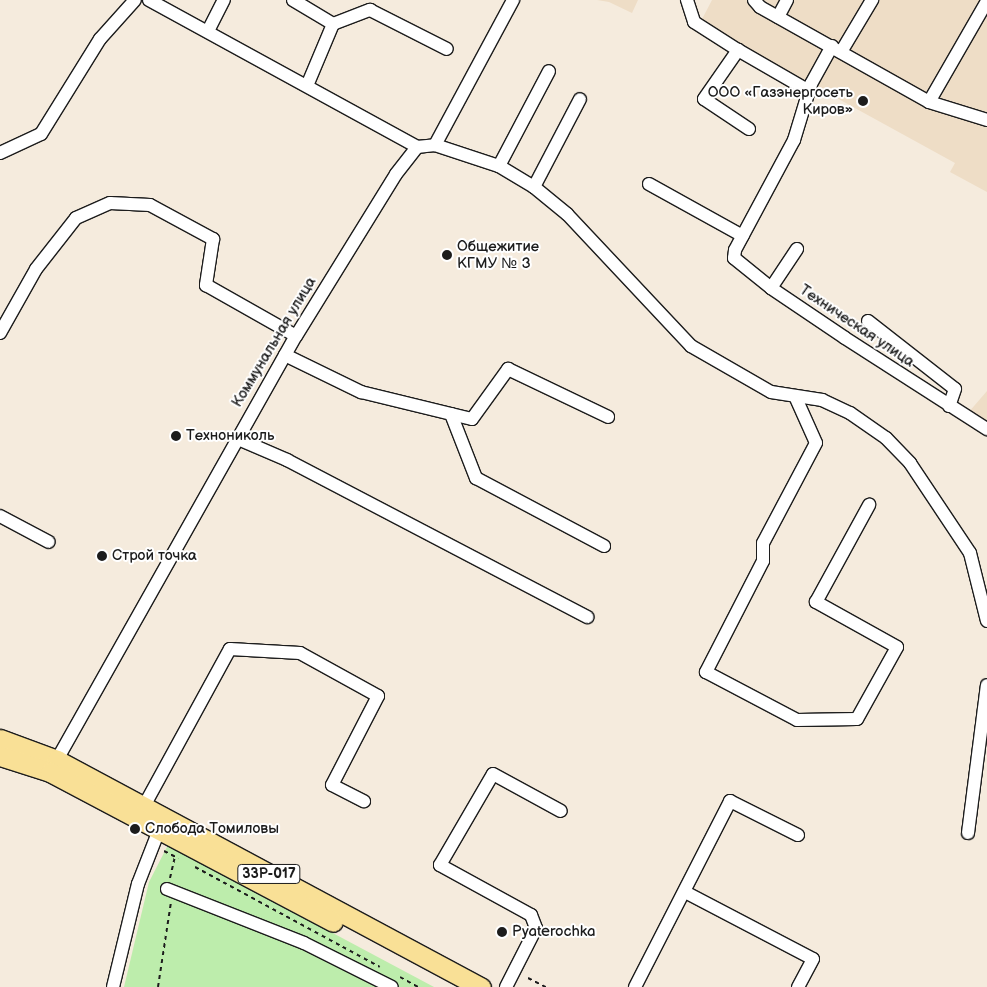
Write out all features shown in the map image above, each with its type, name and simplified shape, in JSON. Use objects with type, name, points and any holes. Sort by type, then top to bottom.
[{"type":"highway","name":"33Р-017","points":[[0,739],[53,766],[144,806],[481,987]]},
{"type":"highway","name":"33Р-017","points":[[0,756],[53,766],[156,838],[455,987]]},
{"type":"street","points":[[0,153],[41,134],[100,39],[135,0]]},
{"type":"street","points":[[149,0],[417,147],[435,145],[499,166],[534,187],[567,214],[691,346],[771,392],[822,400],[850,413],[886,438],[910,463],[970,553],[987,621]]},
{"type":"street","points":[[208,31],[224,0]]},
{"type":"street","points":[[293,0],[333,24]]},
{"type":"street","points":[[435,145],[513,0]]},
{"type":"street","points":[[687,0],[694,22],[809,91]]},
{"type":"street","points":[[754,0],[760,7],[929,102],[987,120]]},
{"type":"street","points":[[778,17],[787,0]]},
{"type":"street","points":[[649,184],[743,236],[794,140],[809,91],[836,49],[872,0]]},
{"type":"street","points":[[929,102],[987,1]]},
{"type":"street","points":[[306,86],[333,24],[370,10],[447,50]]},
{"type":"street","points":[[738,50],[704,99],[749,129]]},
{"type":"street","points":[[499,166],[549,71]]},
{"type":"street","points":[[534,187],[580,99]]},
{"type":"street","name":"Коммунальная улица","points":[[53,766],[236,438],[296,336],[396,174],[417,147]]},
{"type":"street","points":[[0,333],[36,269],[76,218],[110,203],[150,204],[213,239],[206,285],[296,336]]},
{"type":"street","name":"Техническая улица","points":[[743,236],[735,250],[734,258],[771,288],[949,406],[987,429]]},
{"type":"street","points":[[771,288],[797,249]]},
{"type":"street","points":[[868,321],[955,390],[949,406]]},
{"type":"street","points":[[285,355],[361,392],[472,419],[508,369],[608,417]]},
{"type":"street","points":[[795,396],[816,444],[763,543],[763,561],[706,672],[798,720],[858,719],[897,647],[816,602],[869,505]]},
{"type":"street","points":[[451,414],[476,478],[604,546]]},
{"type":"street","points":[[236,438],[296,464],[587,617]]},
{"type":"street","points":[[0,516],[48,542]]},
{"type":"street","points":[[144,806],[230,648],[300,653],[378,696],[332,785],[364,801]]},
{"type":"street","points":[[968,833],[987,685]]},
{"type":"street","points":[[506,987],[536,928],[531,915],[440,865],[493,774],[561,810]]},
{"type":"street","points":[[635,987],[730,801],[798,835]]},
{"type":"street","points":[[113,987],[138,884],[156,838]]},
{"type":"street","points":[[170,890],[304,943],[393,981]]},
{"type":"street","points":[[684,892],[813,959],[798,987]]},
{"type":"path","points":[[156,838],[179,858]]},
{"type":"path","points":[[158,987],[170,890],[169,876],[175,856]]},
{"type":"path","points":[[188,863],[386,970]]},
{"type":"path","points":[[528,978],[546,987]]},
{"type":"path","points":[[393,981],[418,987]]},
{"type":"shaded area","points":[[597,0],[638,0],[632,13],[609,2]]},
{"type":"shaded area","points":[[712,0],[987,0],[987,192],[950,172],[955,163],[700,23]]},
{"type":"shaded area","points":[[987,391],[987,425],[968,413]]},
{"type":"green space","points":[[168,845],[434,987],[124,987],[149,882]]},
{"type":"place","name":"ООО «Газэнергосеть Киров»","points":[[863,101]]},
{"type":"place","name":"Общежитие КГМУ № 3","points":[[447,255]]},
{"type":"place","name":"Технониколь","points":[[176,436]]},
{"type":"place","name":"Строй точка","points":[[102,556]]},
{"type":"place","name":"Слобода Томиловы","points":[[135,829]]},
{"type":"place","name":"Pyaterochka","points":[[502,932]]}]
